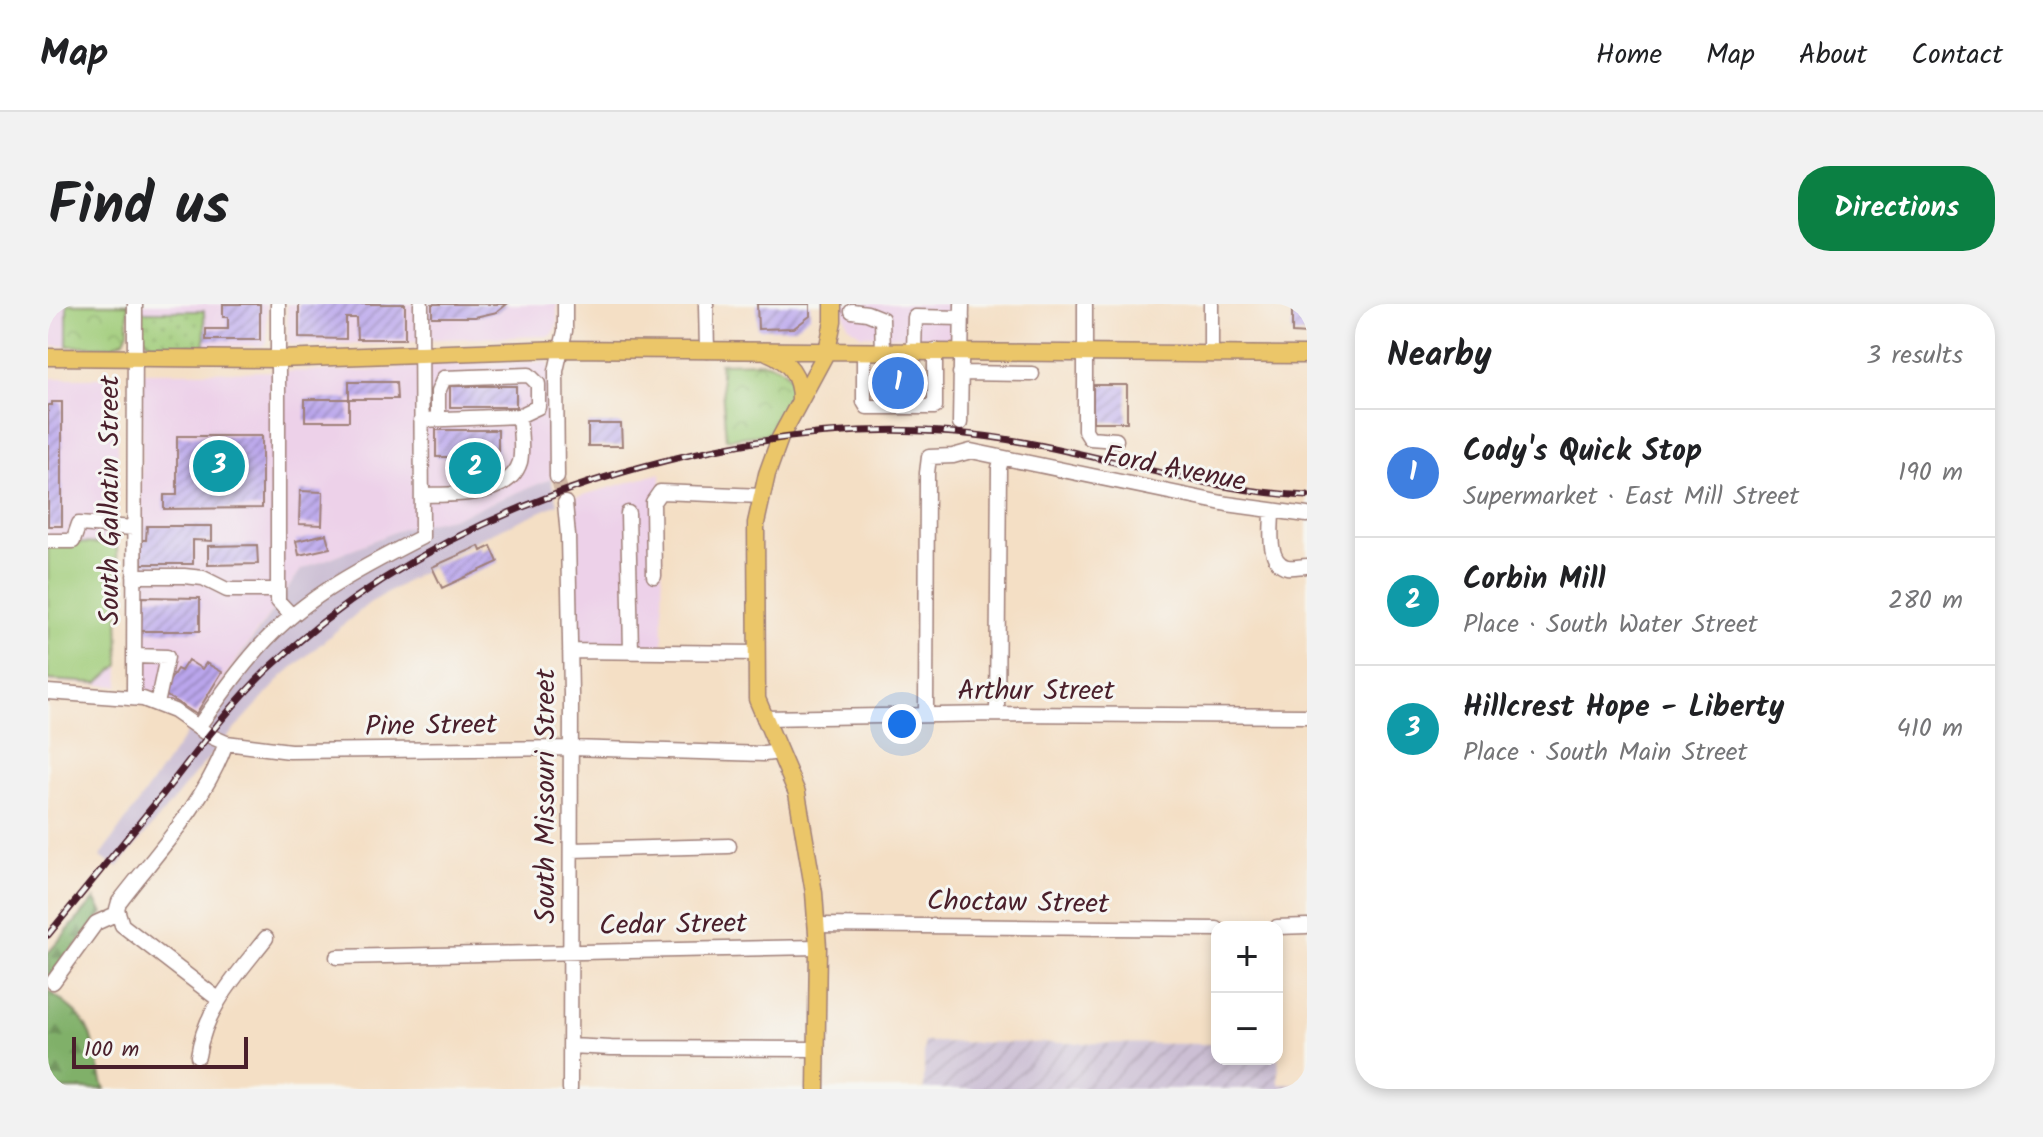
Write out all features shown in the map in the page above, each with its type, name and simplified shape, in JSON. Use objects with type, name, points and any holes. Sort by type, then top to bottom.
[{"type":"main road","points":[[816,1089],[817,925],[801,810],[757,699],[756,523],[780,438],[827,351],[833,304]]},
{"type":"main road","points":[[48,357],[278,359],[562,349],[1307,355]]},
{"type":"main road","points":[[765,351],[780,357],[792,369],[799,383],[800,400]]},
{"type":"street","name":"South Gallatin Street","points":[[134,697],[135,304]]},
{"type":"street","points":[[278,304],[278,596],[292,616]]},
{"type":"street","points":[[198,727],[251,656],[292,616],[332,585],[422,537],[421,304]]},
{"type":"street","points":[[557,477],[556,371],[562,349],[565,304]]},
{"type":"street","points":[[706,304],[707,351]]},
{"type":"street","points":[[1085,304],[1085,430],[1090,438],[1116,440]]},
{"type":"street","points":[[1211,304],[1211,353]]},
{"type":"street","points":[[852,311],[882,319],[883,351]]},
{"type":"street","points":[[864,351],[864,402],[867,407],[935,407],[960,415],[962,311],[915,317],[914,350]]},
{"type":"street","points":[[520,350],[520,376]]},
{"type":"street","points":[[935,350],[935,407]]},
{"type":"street","points":[[463,351],[463,378]]},
{"type":"street","points":[[985,351],[985,373]]},
{"type":"street","points":[[1016,351],[1016,373]]},
{"type":"street","points":[[960,373],[1032,374]]},
{"type":"street","points":[[421,420],[519,416],[538,407],[538,384],[529,375],[444,378],[438,392],[438,419]]},
{"type":"street","points":[[422,495],[479,493],[509,478],[520,462],[519,416]]},
{"type":"street","name":"Ford Avenue","points":[[926,715],[929,457],[953,456],[971,451],[1272,512],[1307,515]]},
{"type":"street","points":[[997,714],[999,468],[1002,458]]},
{"type":"street","points":[[654,576],[653,502],[660,492],[762,496]]},
{"type":"street","name":"South Missouri Street","points":[[565,503],[571,748],[570,1089]]},
{"type":"street","points":[[1272,512],[1273,551],[1278,562],[1285,567],[1307,566]]},
{"type":"street","points":[[628,513],[631,651]]},
{"type":"street","points":[[48,541],[73,541],[79,524],[134,528]]},
{"type":"street","points":[[134,576],[203,578],[227,590],[278,596]]},
{"type":"street","points":[[570,651],[757,653]]},
{"type":"street","points":[[134,656],[167,657],[157,704]]},
{"type":"street","points":[[48,692],[134,697],[157,704],[226,743],[211,779],[193,808],[119,902],[118,913],[122,925],[218,999]]},
{"type":"street","name":"Arthur Street","points":[[764,718],[997,714],[1307,716]]},
{"type":"street","name":"Pine Street","points":[[226,743],[290,751],[571,748],[780,752]]},
{"type":"street","points":[[571,850],[729,846]]},
{"type":"street","points":[[53,982],[96,923],[118,913]]},
{"type":"street","name":"Choctaw Street","points":[[817,925],[1211,929]]},
{"type":"street","points":[[1283,927],[1307,926]]},
{"type":"street","points":[[198,1056],[201,1035],[218,999],[266,938]]},
{"type":"street","name":"Cedar Street","points":[[337,957],[818,947]]},
{"type":"street","points":[[570,1046],[817,1049]]},
{"type":"shaded area","points":[[48,304],[67,304],[67,346],[48,346]]},
{"type":"shaded area","points":[[141,304],[267,304],[267,340],[259,346],[205,346],[204,311],[141,311]]},
{"type":"shaded area","points":[[287,304],[557,304],[557,324],[553,334],[547,336],[439,339],[393,344],[295,345],[288,344]]},
{"type":"shaded area","points":[[841,304],[958,304],[956,339],[861,335],[848,325]]},
{"type":"shaded area","points":[[549,362],[551,479],[456,517],[404,528],[301,570],[196,717],[156,694],[139,689],[142,372],[369,371],[453,363]]},
{"type":"shaded area","points":[[48,378],[112,378],[117,382],[119,686],[48,682]]},
{"type":"shaded area","points":[[661,473],[663,647],[574,644],[576,497]]},
{"type":"shaded area","points":[[551,479],[558,504],[480,538],[368,604],[284,675],[204,763],[118,867],[100,857],[301,570],[404,528],[456,517]]},
{"type":"shaded area","points":[[924,1042],[1211,1044],[1211,1065],[1279,1065],[1279,1084],[1307,1085],[1307,1089],[924,1089]]},
{"type":"green space","points":[[67,304],[128,304],[128,331],[124,340],[112,346],[67,346]]},
{"type":"green space","points":[[141,311],[204,311],[205,346],[150,344],[141,334]]},
{"type":"green space","points":[[762,362],[777,366],[791,381],[792,390],[786,411],[774,433],[726,439],[720,363]]},
{"type":"green space","points":[[48,541],[117,545],[119,665],[98,683],[48,680]]},
{"type":"green space","points":[[95,899],[103,913],[48,979],[48,953]]},
{"type":"green space","points":[[48,990],[74,1011],[85,1025],[94,1044],[105,1089],[48,1089]]},
{"type":"building","points":[[223,304],[260,304],[260,340],[206,340],[206,329],[228,329],[228,317],[223,317]]},
{"type":"building","points":[[299,304],[405,304],[405,339],[357,339],[356,318],[346,318],[346,339],[299,338]]},
{"type":"building","points":[[432,304],[507,304],[497,312],[475,317],[432,317]]},
{"type":"building","points":[[757,304],[810,304],[810,316],[794,328],[758,329]]},
{"type":"building","points":[[1292,304],[1307,304],[1307,334],[1292,333]]},
{"type":"building","points":[[914,369],[915,404],[884,405],[883,370]]},
{"type":"building","points":[[349,382],[396,382],[397,399],[349,399]]},
{"type":"building","points":[[1093,385],[1127,385],[1127,422],[1093,422]]},
{"type":"building","points":[[450,386],[516,386],[516,407],[450,407]]},
{"type":"building","points":[[305,399],[349,399],[349,421],[305,421]]},
{"type":"building","points":[[62,402],[62,526],[48,526],[48,405]]},
{"type":"building","points":[[588,424],[621,424],[622,446],[588,446]]},
{"type":"building","points":[[436,430],[498,430],[498,479],[485,485],[452,484],[452,457],[436,457]]},
{"type":"building","points":[[177,436],[262,436],[262,508],[164,509],[164,495],[177,495]]},
{"type":"building","points":[[300,491],[323,492],[322,525],[299,524]]},
{"type":"building","points":[[147,526],[212,526],[212,541],[193,540],[193,564],[142,564],[142,540],[146,540]]},
{"type":"building","points":[[326,534],[330,548],[299,555],[296,541]]},
{"type":"building","points":[[257,545],[258,564],[208,565],[208,546]]},
{"type":"building","points":[[479,546],[481,551],[491,546],[498,562],[442,588],[432,567]]},
{"type":"building","points":[[142,597],[200,598],[200,631],[141,631]]},
{"type":"building","points":[[188,660],[202,669],[206,663],[222,672],[196,714],[162,693],[177,669],[181,671]]},
{"type":"tunnel","points":[[557,477],[565,503]]},
{"type":"railway","points":[[48,935],[239,700],[266,671],[312,631],[360,595],[462,534],[573,488],[630,470],[722,448],[788,437],[888,430],[1000,438],[1218,485],[1307,496]]},
{"type":"place","name":"Cody's Quick Stop","points":[[898,383]]},
{"type":"place","name":"Hillcrest Hope - Liberty","points":[[219,466]]},
{"type":"place","name":"Corbin Mill","points":[[475,468]]}]
